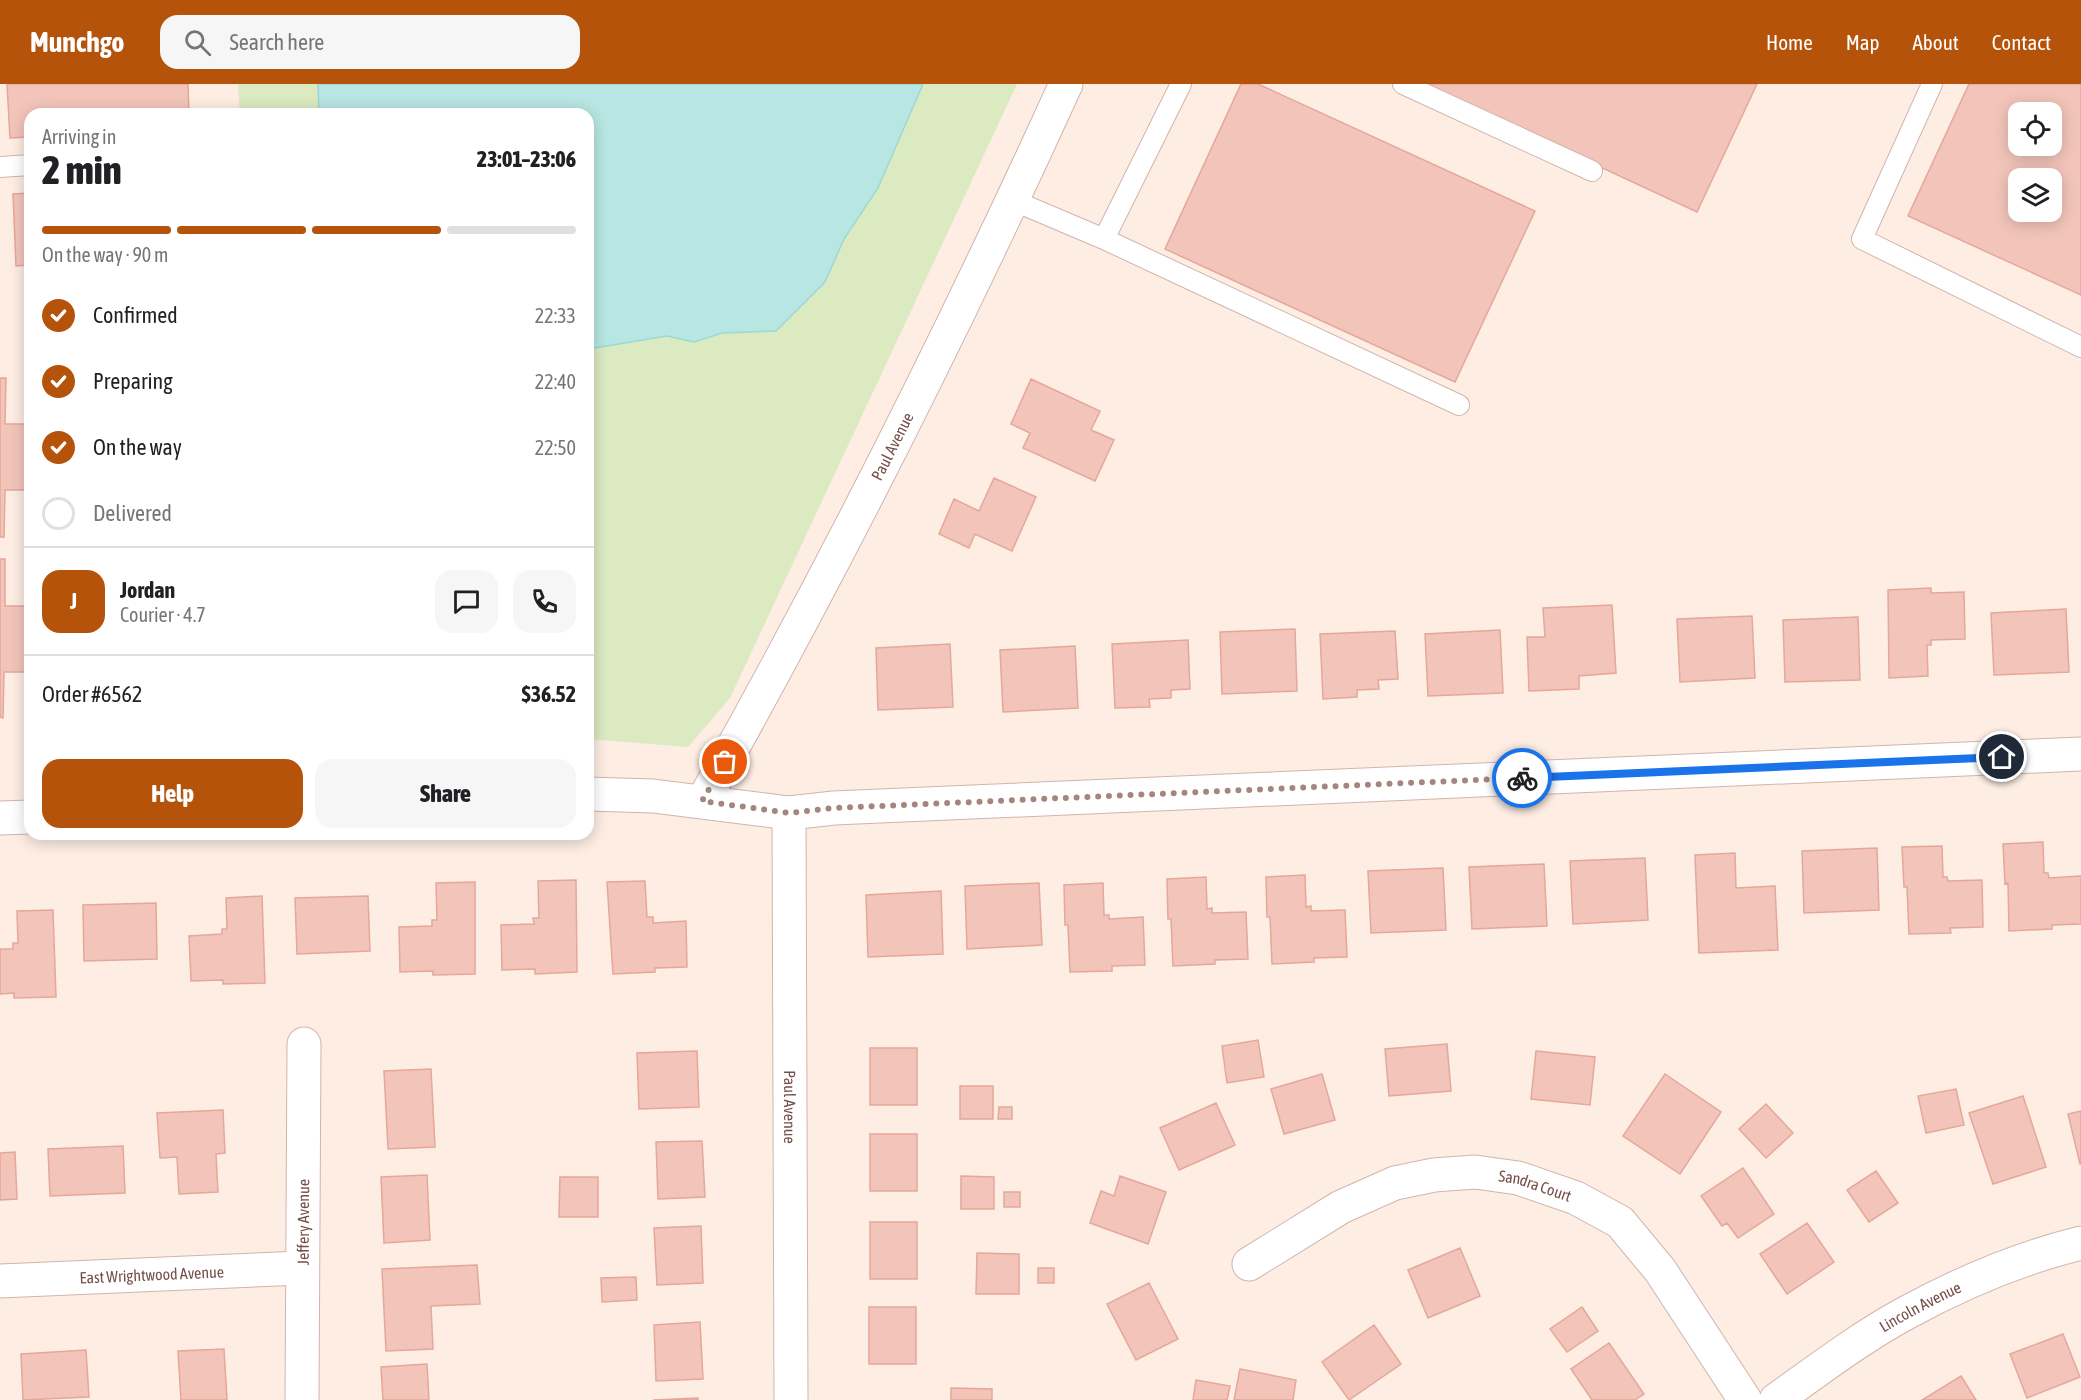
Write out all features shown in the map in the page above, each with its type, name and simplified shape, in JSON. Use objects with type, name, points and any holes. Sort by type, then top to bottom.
[{"type":"street","name":"Paul Avenue","points":[[702,801],[758,703],[902,429],[1066,84]]},
{"type":"street","points":[[594,795],[653,796],[789,813],[846,807],[2081,754]]},
{"type":"street","name":"Paul Avenue","points":[[789,813],[791,1400]]},
{"type":"street","points":[[0,818],[24,817]]},
{"type":"street","name":"Jeffery Avenue","points":[[302,1400],[304,1044]]},
{"type":"street","name":"Sandra Court","points":[[1249,1264],[1341,1208],[1395,1183],[1434,1175],[1475,1172],[1518,1178],[1576,1198],[1620,1222],[1660,1270],[1745,1400]]},
{"type":"street","name":"Lincoln Avenue","points":[[1776,1400],[1845,1351],[1905,1313],[1993,1272],[2081,1243]]},
{"type":"street","name":"East Wrightwood Avenue","points":[[0,1281],[302,1268]]},
{"type":"lane","points":[[1104,239],[1181,84]]},
{"type":"lane","points":[[1402,84],[1592,171]]},
{"type":"lane","points":[[1932,84],[1862,239],[2081,347]]},
{"type":"lane","points":[[0,166],[24,165]]},
{"type":"lane","points":[[1012,200],[1104,239],[1459,405]]},
{"type":"green space","points":[[238,84],[1017,84],[730,698],[688,747],[594,739],[594,108],[240,108]]},
{"type":"water","points":[[318,84],[923,84],[878,188],[844,239],[825,282],[776,331],[722,333],[694,342],[667,336],[594,348],[594,108],[319,108]]},
{"type":"building","points":[[7,84],[188,84],[189,108],[24,108],[24,137],[10,138]]},
{"type":"building","points":[[1241,84],[1258,84],[1535,211],[1455,382],[1165,249]]},
{"type":"building","points":[[1422,84],[1757,84],[1697,212]]},
{"type":"building","points":[[1969,84],[2081,84],[2081,295],[1908,216]]},
{"type":"building","points":[[24,193],[24,265],[16,266],[13,194]]},
{"type":"building","points":[[0,378],[6,378],[5,424],[24,424],[24,490],[5,490],[4,537],[0,537]]},
{"type":"building","points":[[1031,379],[1100,411],[1091,430],[1114,440],[1095,481],[1023,448],[1030,433],[1011,424]]},
{"type":"building","points":[[994,478],[1036,497],[1012,551],[975,534],[969,548],[939,534],[954,499],[979,511]]},
{"type":"building","points":[[0,559],[5,559],[5,606],[24,606],[24,672],[4,672],[3,718],[0,717]]},
{"type":"building","points":[[1931,588],[1931,593],[1964,592],[1965,639],[1931,640],[1931,645],[1927,645],[1928,676],[1889,678],[1888,590]]},
{"type":"building","points":[[1612,605],[1616,673],[1579,676],[1579,689],[1529,691],[1527,637],[1545,637],[1543,608]]},
{"type":"building","points":[[2066,609],[2069,672],[1994,675],[1991,613]]},
{"type":"building","points":[[1752,616],[1755,678],[1680,682],[1677,619]]},
{"type":"building","points":[[1858,617],[1860,680],[1785,682],[1783,620]]},
{"type":"building","points":[[1295,629],[1297,691],[1222,694],[1220,632]]},
{"type":"building","points":[[1500,630],[1503,693],[1428,696],[1425,634]]},
{"type":"building","points":[[1395,631],[1398,679],[1378,680],[1379,689],[1357,690],[1357,697],[1323,699],[1320,634]]},
{"type":"building","points":[[1188,640],[1190,689],[1171,690],[1171,698],[1149,699],[1150,707],[1115,708],[1112,644]]},
{"type":"building","points":[[950,644],[953,707],[878,710],[876,648]]},
{"type":"building","points":[[1075,646],[1078,708],[1003,712],[1000,650]]},
{"type":"building","points":[[2043,842],[2044,873],[2048,873],[2049,878],[2081,876],[2081,924],[2052,925],[2052,929],[2009,931],[2008,883],[2005,884],[2003,844]]},
{"type":"building","points":[[1942,846],[1943,877],[1947,877],[1948,881],[1982,880],[1983,927],[1950,928],[1951,933],[1909,934],[1902,847]]},
{"type":"building","points":[[1877,848],[1879,910],[1804,913],[1802,851]]},
{"type":"building","points":[[1735,853],[1736,888],[1775,886],[1778,950],[1699,953],[1695,855]]},
{"type":"building","points":[[1645,858],[1648,920],[1573,924],[1570,861]]},
{"type":"building","points":[[1544,864],[1547,926],[1472,929],[1469,867]]},
{"type":"building","points":[[1443,868],[1446,930],[1371,933],[1368,871]]},
{"type":"building","points":[[1305,875],[1306,907],[1311,906],[1311,911],[1345,910],[1347,957],[1314,958],[1314,962],[1272,964],[1266,877]]},
{"type":"building","points":[[1206,877],[1207,909],[1212,908],[1212,913],[1246,912],[1248,959],[1215,960],[1215,964],[1173,966],[1167,879]]},
{"type":"building","points":[[576,880],[577,972],[535,974],[535,969],[502,970],[501,925],[534,924],[533,918],[539,918],[538,881]]},
{"type":"building","points":[[645,881],[647,917],[653,917],[653,923],[686,921],[687,967],[655,968],[655,972],[613,974],[607,882]]},
{"type":"building","points":[[475,882],[475,974],[433,975],[433,971],[400,972],[399,927],[432,926],[432,920],[437,920],[436,883]]},
{"type":"building","points":[[1039,883],[1042,945],[967,949],[965,886]]},
{"type":"building","points":[[1103,883],[1104,915],[1109,915],[1109,919],[1143,917],[1145,965],[1112,966],[1112,971],[1070,972],[1064,885]]},
{"type":"building","points":[[941,891],[943,954],[868,957],[866,895]]},
{"type":"building","points":[[262,896],[265,983],[223,984],[223,980],[191,981],[189,936],[222,934],[222,929],[227,929],[226,898]]},
{"type":"building","points":[[368,896],[370,951],[297,954],[295,898]]},
{"type":"building","points":[[156,903],[157,959],[84,961],[83,905]]},
{"type":"building","points":[[53,910],[56,997],[14,998],[14,993],[0,994],[0,949],[13,949],[13,943],[18,943],[17,911]]},
{"type":"building","points":[[1258,1040],[1264,1077],[1227,1083],[1222,1046]]},
{"type":"building","points":[[1447,1044],[1451,1091],[1389,1096],[1385,1049]]},
{"type":"building","points":[[870,1048],[917,1048],[917,1105],[870,1105]]},
{"type":"building","points":[[697,1051],[699,1107],[639,1109],[637,1053]]},
{"type":"building","points":[[1536,1051],[1595,1057],[1590,1105],[1531,1099]]},
{"type":"building","points":[[431,1069],[435,1147],[388,1149],[384,1071]]},
{"type":"building","points":[[1322,1074],[1335,1120],[1284,1134],[1271,1089]]},
{"type":"building","points":[[1665,1074],[1721,1112],[1680,1174],[1623,1136]]},
{"type":"building","points":[[960,1086],[993,1086],[993,1119],[960,1119]]},
{"type":"building","points":[[1956,1089],[1964,1125],[1926,1133],[1918,1096]]},
{"type":"building","points":[[2023,1096],[2046,1167],[1993,1184],[1969,1113]]},
{"type":"building","points":[[1216,1103],[1235,1145],[1179,1170],[1160,1128]]},
{"type":"building","points":[[1766,1104],[1793,1133],[1766,1158],[1739,1129]]},
{"type":"building","points":[[999,1107],[1012,1107],[1012,1119],[998,1119]]},
{"type":"building","points":[[223,1110],[225,1153],[216,1154],[218,1192],[179,1194],[177,1157],[160,1158],[157,1113]]},
{"type":"building","points":[[2081,1111],[2081,1164],[2080,1164],[2068,1114]]},
{"type":"building","points":[[870,1134],[917,1134],[917,1191],[870,1191]]},
{"type":"building","points":[[702,1141],[705,1197],[658,1199],[656,1142]]},
{"type":"building","points":[[123,1146],[125,1193],[50,1196],[48,1149]]},
{"type":"building","points":[[15,1152],[17,1199],[0,1200],[0,1153]]},
{"type":"building","points":[[1743,1168],[1774,1214],[1738,1238],[1727,1223],[1722,1226],[1701,1196]]},
{"type":"building","points":[[1876,1171],[1898,1203],[1869,1222],[1847,1190]]},
{"type":"building","points":[[427,1175],[430,1240],[384,1243],[381,1177]]},
{"type":"building","points":[[961,1176],[994,1177],[994,1209],[961,1209]]},
{"type":"building","points":[[1120,1176],[1166,1192],[1148,1244],[1090,1223],[1101,1191],[1114,1196]]},
{"type":"building","points":[[560,1177],[598,1177],[598,1217],[559,1217]]},
{"type":"building","points":[[1004,1192],[1020,1192],[1020,1207],[1004,1207]]},
{"type":"building","points":[[870,1222],[917,1222],[917,1279],[870,1279]]},
{"type":"building","points":[[1807,1223],[1834,1262],[1787,1294],[1760,1254]]},
{"type":"building","points":[[701,1226],[703,1283],[657,1285],[654,1228]]},
{"type":"building","points":[[1460,1248],[1480,1296],[1428,1318],[1408,1270]]},
{"type":"building","points":[[977,1253],[1019,1254],[1019,1294],[976,1294]]},
{"type":"building","points":[[477,1265],[480,1304],[431,1306],[433,1349],[386,1351],[382,1269]]},
{"type":"building","points":[[1038,1268],[1054,1268],[1054,1283],[1038,1283]]},
{"type":"building","points":[[636,1277],[637,1300],[602,1302],[601,1278]]},
{"type":"building","points":[[1149,1283],[1178,1339],[1136,1360],[1107,1304]]},
{"type":"building","points":[[869,1307],[916,1307],[916,1364],[869,1364]]},
{"type":"building","points":[[1582,1307],[1598,1331],[1567,1352],[1550,1329]]},
{"type":"building","points":[[700,1322],[703,1379],[656,1381],[654,1325]]},
{"type":"building","points":[[1374,1325],[1401,1364],[1349,1400],[1322,1362]]},
{"type":"building","points":[[2063,1334],[2080,1377],[2027,1398],[2010,1354]]},
{"type":"building","points":[[1609,1343],[1644,1394],[1635,1400],[1592,1400],[1571,1369]]},
{"type":"building","points":[[224,1349],[227,1400],[181,1400],[178,1351]]},
{"type":"building","points":[[86,1350],[89,1397],[23,1400],[21,1354]]},
{"type":"building","points":[[427,1364],[429,1400],[383,1400],[381,1367]]},
{"type":"building","points":[[1240,1369],[1296,1380],[1293,1400],[1234,1400]]},
{"type":"building","points":[[1961,1376],[1976,1400],[1922,1400]]},
{"type":"building","points":[[1196,1380],[1230,1386],[1227,1400],[1193,1400]]},
{"type":"building","points":[[951,1388],[992,1389],[992,1400],[951,1400]]},
{"type":"building","points":[[698,1398],[698,1400],[653,1400]]},
{"type":"way so far","points":[[725,762],[702,801],[789,813],[834,808],[1522,778]]},
{"type":"route","points":[[1522,778],[2002,757]]}]
